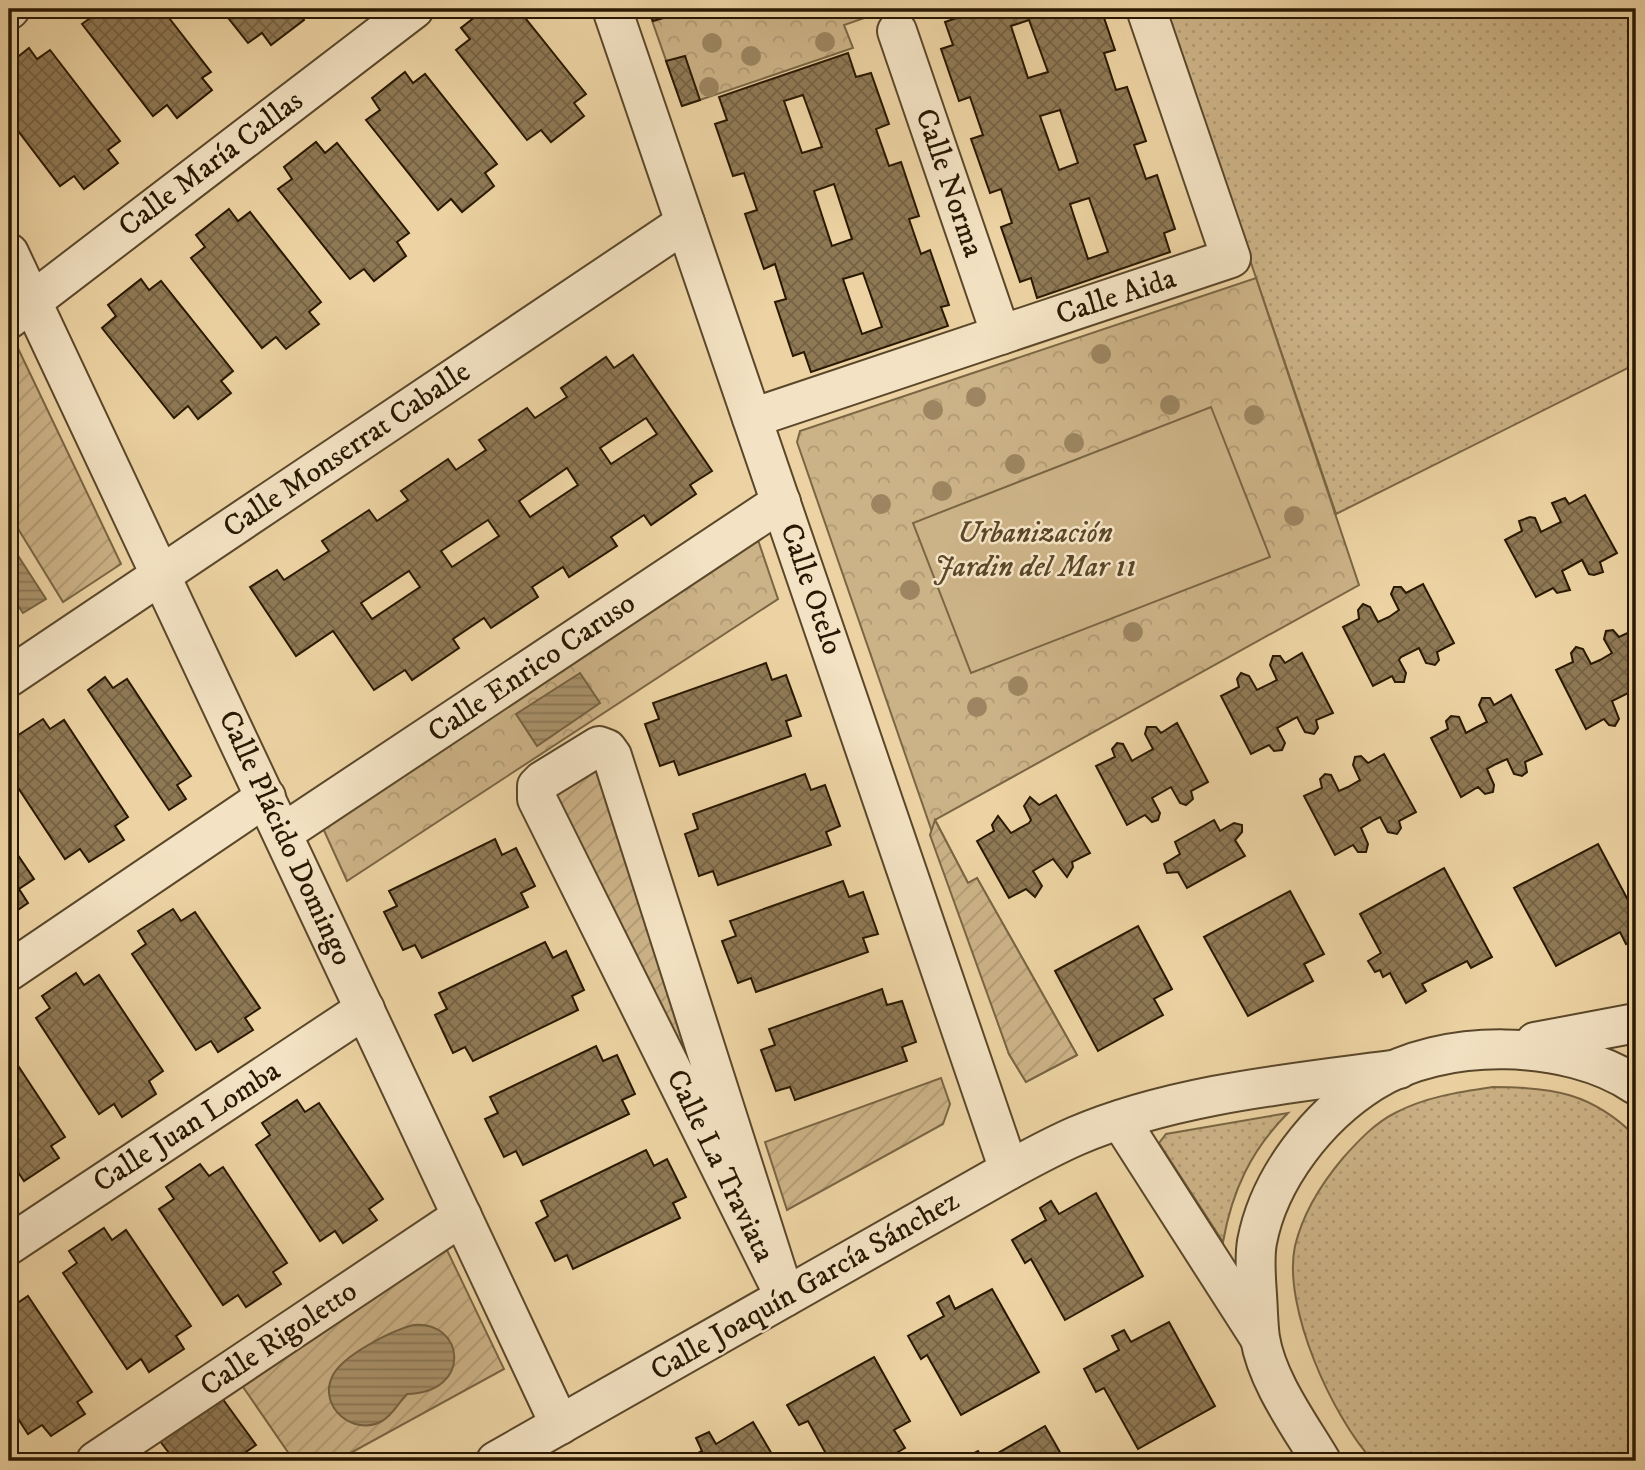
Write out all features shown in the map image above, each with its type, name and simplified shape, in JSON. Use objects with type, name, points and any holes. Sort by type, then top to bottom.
[{"type":"street","name":"Calle María Callas","points":[[20,310],[414,9]]},
{"type":"street","name":"Calle Otelo","points":[[612,9],[1009,1170]]},
{"type":"street","name":"Calle Aida","points":[[752,418],[1231,258],[1146,9]]},
{"type":"street","name":"Calle Norma","points":[[897,31],[1002,335]]},
{"type":"street","name":"Calle Monserrat Caballe","points":[[9,677],[685,223]]},
{"type":"street","name":"Calle Plácido Domingo","points":[[9,253],[20,310],[161,574],[560,1425]]},
{"type":"street","name":"Calle Enrico Caruso","points":[[283,833],[781,502]]},
{"type":"street","name":"Calle La Traviata","points":[[591,749],[607,749],[612,756],[785,1297],[537,799],[537,786],[542,781],[591,749]]},
{"type":"street","points":[[9,971],[266,797]]},
{"type":"street","name":"Calle Juan Lomba","points":[[9,1245],[365,1009]]},
{"type":"street","points":[[1260,1339],[1257,1243],[1266,1209],[1279,1181],[1298,1153],[1335,1111],[1373,1080],[1436,1058],[1636,1023]]},
{"type":"street","points":[[1490,1050],[1550,1052],[1589,1060],[1636,1085]]},
{"type":"street","name":"Calle Joaquín García Sánchez","points":[[495,1461],[1009,1170],[1077,1136],[1120,1121],[1293,1083],[1399,1069]]},
{"type":"street","points":[[1120,1121],[1260,1339],[1283,1397],[1321,1461]]},
{"type":"street","name":"Calle Rigoletto","points":[[96,1461],[462,1216]]},
{"type":"green space","points":[[648,9],[890,9],[844,25],[853,48],[682,106]]},
{"type":"green space","points":[[1165,9],[1636,9],[1636,364],[1336,514]]},
{"type":"green space","name":"Urbanización Jardin del Mar 11","points":[[1256,278],[1359,585],[935,820],[968,883],[977,878],[1077,1055],[1026,1082],[1009,1054],[797,442],[800,431]]},
{"type":"green space","points":[[15,342],[121,564],[63,602],[9,514],[9,347]]},
{"type":"green space","points":[[1211,407],[1270,557],[971,673],[913,523]]},
{"type":"green space","points":[[757,537],[778,599],[347,881],[322,826]]},
{"type":"green space","points":[[597,762],[708,1097],[701,1100],[552,791]]},
{"type":"green space","points":[[935,820],[968,883],[977,878],[1077,1055],[1026,1082],[1009,1054],[930,835]]},
{"type":"green space","points":[[941,1078],[950,1104],[943,1124],[787,1210],[765,1142]]},
{"type":"green space","points":[[1493,1087],[1534,1089],[1570,1095],[1604,1111],[1636,1137],[1636,1461],[1373,1461],[1342,1418],[1314,1360],[1303,1329],[1293,1271],[1298,1234],[1320,1189],[1355,1145],[1388,1117],[1406,1107],[1430,1099]]},
{"type":"green space","points":[[1288,1113],[1264,1142],[1245,1172],[1232,1206],[1223,1242],[1159,1143],[1166,1134]]},
{"type":"green space","points":[[446,1248],[504,1369],[336,1461],[294,1461],[241,1384]]},
{"type":"shaded area","points":[[15,551],[46,599],[23,613],[9,592],[12,575],[9,556]]},
{"type":"shaded area","points":[[580,673],[600,703],[537,746],[516,714]]},
{"type":"shaded area","points":[[413,1325],[430,1326],[443,1334],[451,1344],[454,1357],[452,1370],[443,1382],[428,1391],[407,1394],[386,1418],[371,1425],[350,1422],[341,1416],[330,1399],[329,1388],[337,1369],[368,1345]]},
{"type":"building","points":[[93,9],[162,9],[211,72],[202,78],[212,90],[177,118],[167,105],[153,116],[82,24],[96,14]]},
{"type":"building","points":[[221,9],[296,9],[304,20],[271,45],[262,33],[248,43]]},
{"type":"building","points":[[485,9],[499,9],[502,14],[509,9],[518,9],[586,94],[574,103],[584,116],[551,142],[541,130],[527,140],[456,50],[470,39],[461,28]]},
{"type":"building","points":[[648,9],[667,9],[670,16],[653,21]]},
{"type":"building","points":[[984,9],[1101,9],[1115,50],[1104,53],[1116,90],[1127,87],[1146,141],[1134,145],[1146,179],[1157,175],[1175,229],[1164,233],[1170,252],[1037,298],[1031,278],[1020,282],[1001,227],[1012,223],[1001,189],[990,193],[971,139],[983,135],[970,97],[959,101],[941,49],[953,45],[945,22]],"holes":[[[1029,20],[1048,72],[1028,78],[1011,26]],[[1060,110],[1078,163],[1059,170],[1040,116]],[[1089,198],[1108,252],[1088,259],[1070,204]]]},
{"type":"building","points":[[29,48],[37,59],[50,50],[120,141],[108,150],[118,163],[84,189],[74,176],[60,186],[9,119],[9,64]]},
{"type":"building","points":[[848,53],[856,77],[871,73],[889,124],[876,129],[889,166],[901,162],[919,216],[909,219],[921,254],[930,250],[949,305],[941,307],[948,326],[811,372],[804,352],[793,356],[775,302],[786,299],[775,264],[764,269],[745,214],[757,210],[744,173],[733,176],[715,124],[727,120],[719,97]],"holes":[[[803,95],[822,147],[802,153],[784,101]],[[834,184],[852,239],[832,246],[814,191]],[[863,273],[882,327],[862,334],[843,279]]]},
{"type":"building","points":[[685,56],[700,100],[682,106],[666,61]]},
{"type":"building","points":[[405,72],[413,83],[425,74],[497,164],[485,173],[494,186],[462,212],[451,199],[438,210],[366,120],[380,110],[372,98]]},
{"type":"building","points":[[316,142],[325,153],[337,143],[409,233],[397,242],[406,256],[374,281],[364,269],[350,279],[278,189],[292,179],[284,167]]},
{"type":"building","points":[[229,209],[238,221],[250,212],[321,302],[309,312],[319,324],[286,349],[276,337],[262,348],[191,258],[205,247],[196,235]]},
{"type":"building","points":[[141,279],[149,290],[161,281],[233,371],[221,381],[231,393],[198,419],[188,406],[174,418],[102,328],[116,316],[108,305]]},
{"type":"building","points":[[633,355],[712,471],[690,485],[696,494],[651,525],[644,515],[611,537],[617,546],[569,577],[563,567],[532,587],[538,597],[491,628],[484,618],[453,639],[459,648],[412,680],[405,670],[374,690],[333,631],[296,656],[250,587],[277,570],[284,580],[329,551],[322,541],[369,510],[377,521],[408,500],[401,491],[448,459],[456,470],[486,450],[479,440],[527,408],[535,418],[567,397],[561,388],[606,357],[614,368]],"holes":[[[646,418],[657,434],[611,464],[600,448]],[[567,468],[578,485],[530,517],[519,501]],[[488,520],[499,536],[452,567],[441,551]],[[409,571],[420,587],[372,619],[361,603]]]},
{"type":"building","points":[[1585,495],[1617,553],[1600,562],[1603,572],[1594,575],[1589,574],[1582,560],[1562,571],[1570,590],[1557,593],[1553,588],[1536,597],[1505,540],[1522,531],[1519,521],[1530,517],[1535,518],[1541,532],[1561,522],[1552,503],[1565,498],[1569,504]]},
{"type":"building","points":[[1423,584],[1454,643],[1437,652],[1439,660],[1435,665],[1426,663],[1419,648],[1401,657],[1399,660],[1406,673],[1404,682],[1395,682],[1392,676],[1373,686],[1343,627],[1359,619],[1358,610],[1363,604],[1370,607],[1378,622],[1389,617],[1399,610],[1391,594],[1394,587],[1401,587],[1406,593]]},
{"type":"building","points":[[1636,629],[1636,700],[1632,691],[1612,701],[1619,719],[1615,726],[1609,725],[1604,719],[1586,729],[1556,670],[1573,662],[1571,653],[1576,647],[1583,649],[1591,664],[1612,653],[1604,639],[1606,631],[1613,630],[1619,637]]},
{"type":"building","points":[[1302,653],[1333,713],[1316,720],[1318,728],[1314,734],[1305,732],[1297,717],[1277,728],[1285,743],[1282,750],[1274,751],[1269,745],[1251,754],[1221,696],[1239,687],[1237,679],[1241,673],[1249,676],[1257,690],[1277,680],[1270,665],[1273,656],[1280,656],[1285,663]]},
{"type":"building","points":[[766,663],[772,680],[786,675],[801,716],[786,721],[791,736],[679,775],[674,761],[660,766],[645,724],[659,719],[653,703]]},
{"type":"building","points":[[105,677],[113,688],[127,679],[191,776],[177,785],[186,799],[169,810],[88,690]]},
{"type":"building","points":[[1511,695],[1542,754],[1525,762],[1527,772],[1522,776],[1514,774],[1507,759],[1496,764],[1487,769],[1494,785],[1493,792],[1485,794],[1478,787],[1461,797],[1431,738],[1448,729],[1446,721],[1451,716],[1459,717],[1466,733],[1487,722],[1479,705],[1482,698],[1490,698],[1494,705]]},
{"type":"building","points":[[43,719],[50,729],[64,720],[128,817],[115,826],[124,840],[89,862],[80,849],[65,859],[9,774],[9,757],[15,753],[9,741]]},
{"type":"building","points":[[1177,723],[1208,782],[1191,791],[1193,799],[1186,805],[1180,803],[1171,787],[1152,798],[1160,813],[1158,820],[1152,822],[1145,815],[1127,825],[1096,766],[1115,757],[1112,749],[1117,743],[1123,744],[1132,761],[1153,749],[1145,734],[1147,727],[1156,727],[1161,733]]},
{"type":"building","points":[[1384,754],[1416,812],[1399,821],[1401,828],[1397,834],[1388,832],[1380,817],[1374,820],[1361,828],[1368,844],[1366,852],[1358,852],[1353,845],[1335,855],[1304,796],[1322,788],[1320,779],[1325,774],[1331,775],[1339,791],[1348,787],[1360,780],[1353,765],[1355,757],[1361,756],[1368,763]]},
{"type":"building","points":[[805,774],[811,790],[825,785],[840,826],[826,832],[831,845],[718,885],[713,871],[699,876],[685,834],[698,829],[693,814]]},
{"type":"building","points":[[1056,795],[1090,853],[1072,862],[1073,867],[1067,877],[1053,859],[1033,871],[1042,886],[1035,897],[1026,889],[1009,898],[977,841],[994,831],[992,825],[998,816],[1011,833],[1029,823],[1031,820],[1024,806],[1030,797],[1039,805]]},
{"type":"building","points":[[1214,820],[1220,831],[1234,823],[1242,825],[1242,832],[1235,840],[1245,856],[1187,888],[1178,872],[1167,873],[1164,864],[1180,854],[1175,842]]},
{"type":"building","points":[[495,839],[502,855],[516,848],[535,886],[521,893],[528,907],[422,958],[415,945],[403,950],[384,912],[397,906],[389,891]]},
{"type":"building","points":[[9,842],[34,879],[19,889],[28,903],[9,916]]},
{"type":"building","points":[[1598,844],[1636,915],[1636,938],[1626,944],[1620,932],[1556,966],[1514,888]]},
{"type":"building","points":[[1444,868],[1492,957],[1471,968],[1467,961],[1422,984],[1426,991],[1406,1003],[1390,973],[1383,977],[1380,970],[1375,972],[1368,961],[1381,953],[1360,914]]},
{"type":"building","points":[[843,881],[849,897],[863,892],[878,934],[863,938],[868,952],[756,992],[751,978],[738,983],[722,941],[736,936],[730,921]]},
{"type":"building","points":[[1290,891],[1324,954],[1304,964],[1313,981],[1248,1016],[1204,937]]},
{"type":"building","points":[[173,909],[181,921],[195,912],[260,1008],[245,1018],[253,1030],[218,1052],[211,1041],[196,1050],[132,954],[146,944],[138,931]]},
{"type":"building","points":[[1138,926],[1172,989],[1154,999],[1163,1015],[1098,1051],[1055,971]]},
{"type":"building","points":[[545,942],[553,958],[566,951],[584,990],[572,996],[578,1010],[473,1061],[465,1047],[453,1053],[435,1015],[447,1009],[439,993]]},
{"type":"building","points":[[76,973],[84,985],[99,975],[163,1071],[149,1081],[156,1094],[122,1117],[114,1104],[99,1114],[36,1018],[50,1008],[42,996]]},
{"type":"building","points":[[882,989],[887,1005],[902,1001],[916,1042],[902,1047],[907,1061],[795,1100],[790,1087],[776,1091],[761,1050],[775,1045],[769,1029]]},
{"type":"building","points":[[596,1046],[603,1061],[617,1055],[635,1094],[622,1100],[629,1114],[523,1165],[516,1151],[504,1157],[485,1119],[498,1113],[490,1097]]},
{"type":"building","points":[[9,1052],[65,1137],[51,1146],[59,1158],[24,1181],[16,1169],[9,1173]]},
{"type":"building","points":[[297,1100],[305,1112],[319,1103],[383,1199],[369,1209],[377,1220],[343,1243],[335,1231],[320,1241],[256,1145],[270,1135],[262,1123]]},
{"type":"building","points":[[646,1150],[654,1166],[667,1159],[686,1197],[673,1203],[680,1218],[573,1269],[567,1255],[555,1261],[536,1223],[548,1216],[541,1201]]},
{"type":"building","points":[[200,1164],[209,1176],[223,1167],[287,1263],[273,1272],[281,1284],[246,1307],[238,1295],[223,1305],[159,1209],[174,1199],[166,1187]]},
{"type":"building","points":[[1096,1193],[1143,1276],[1065,1320],[1031,1259],[1025,1263],[1012,1240],[1046,1220],[1040,1208],[1051,1201],[1059,1214]]},
{"type":"building","points":[[104,1228],[112,1240],[126,1230],[191,1326],[176,1336],[184,1349],[149,1372],[141,1359],[127,1369],[63,1273],[77,1263],[69,1251]]},
{"type":"building","points":[[992,1289],[1039,1372],[961,1415],[927,1355],[921,1359],[908,1336],[944,1316],[937,1303],[949,1296],[955,1309]]},
{"type":"building","points":[[28,1296],[92,1392],[77,1402],[85,1414],[51,1436],[42,1425],[28,1434],[9,1405],[9,1299],[13,1306]]},
{"type":"building","points":[[1169,1322],[1215,1406],[1138,1449],[1104,1388],[1096,1392],[1084,1369],[1119,1350],[1112,1336],[1124,1330],[1131,1342]]},
{"type":"building","points":[[874,1357],[910,1421],[894,1430],[905,1448],[882,1461],[830,1461],[808,1421],[799,1425],[787,1405]]},
{"type":"building","points":[[222,1398],[256,1445],[243,1454],[249,1461],[175,1461],[160,1441]]},
{"type":"building","points":[[753,1422],[776,1461],[683,1461],[702,1451],[696,1438],[709,1432],[716,1444]]},
{"type":"building","points":[[1045,1426],[1065,1461],[984,1461]]},
{"type":"building","points":[[978,1451],[984,1461],[959,1461]]}]
